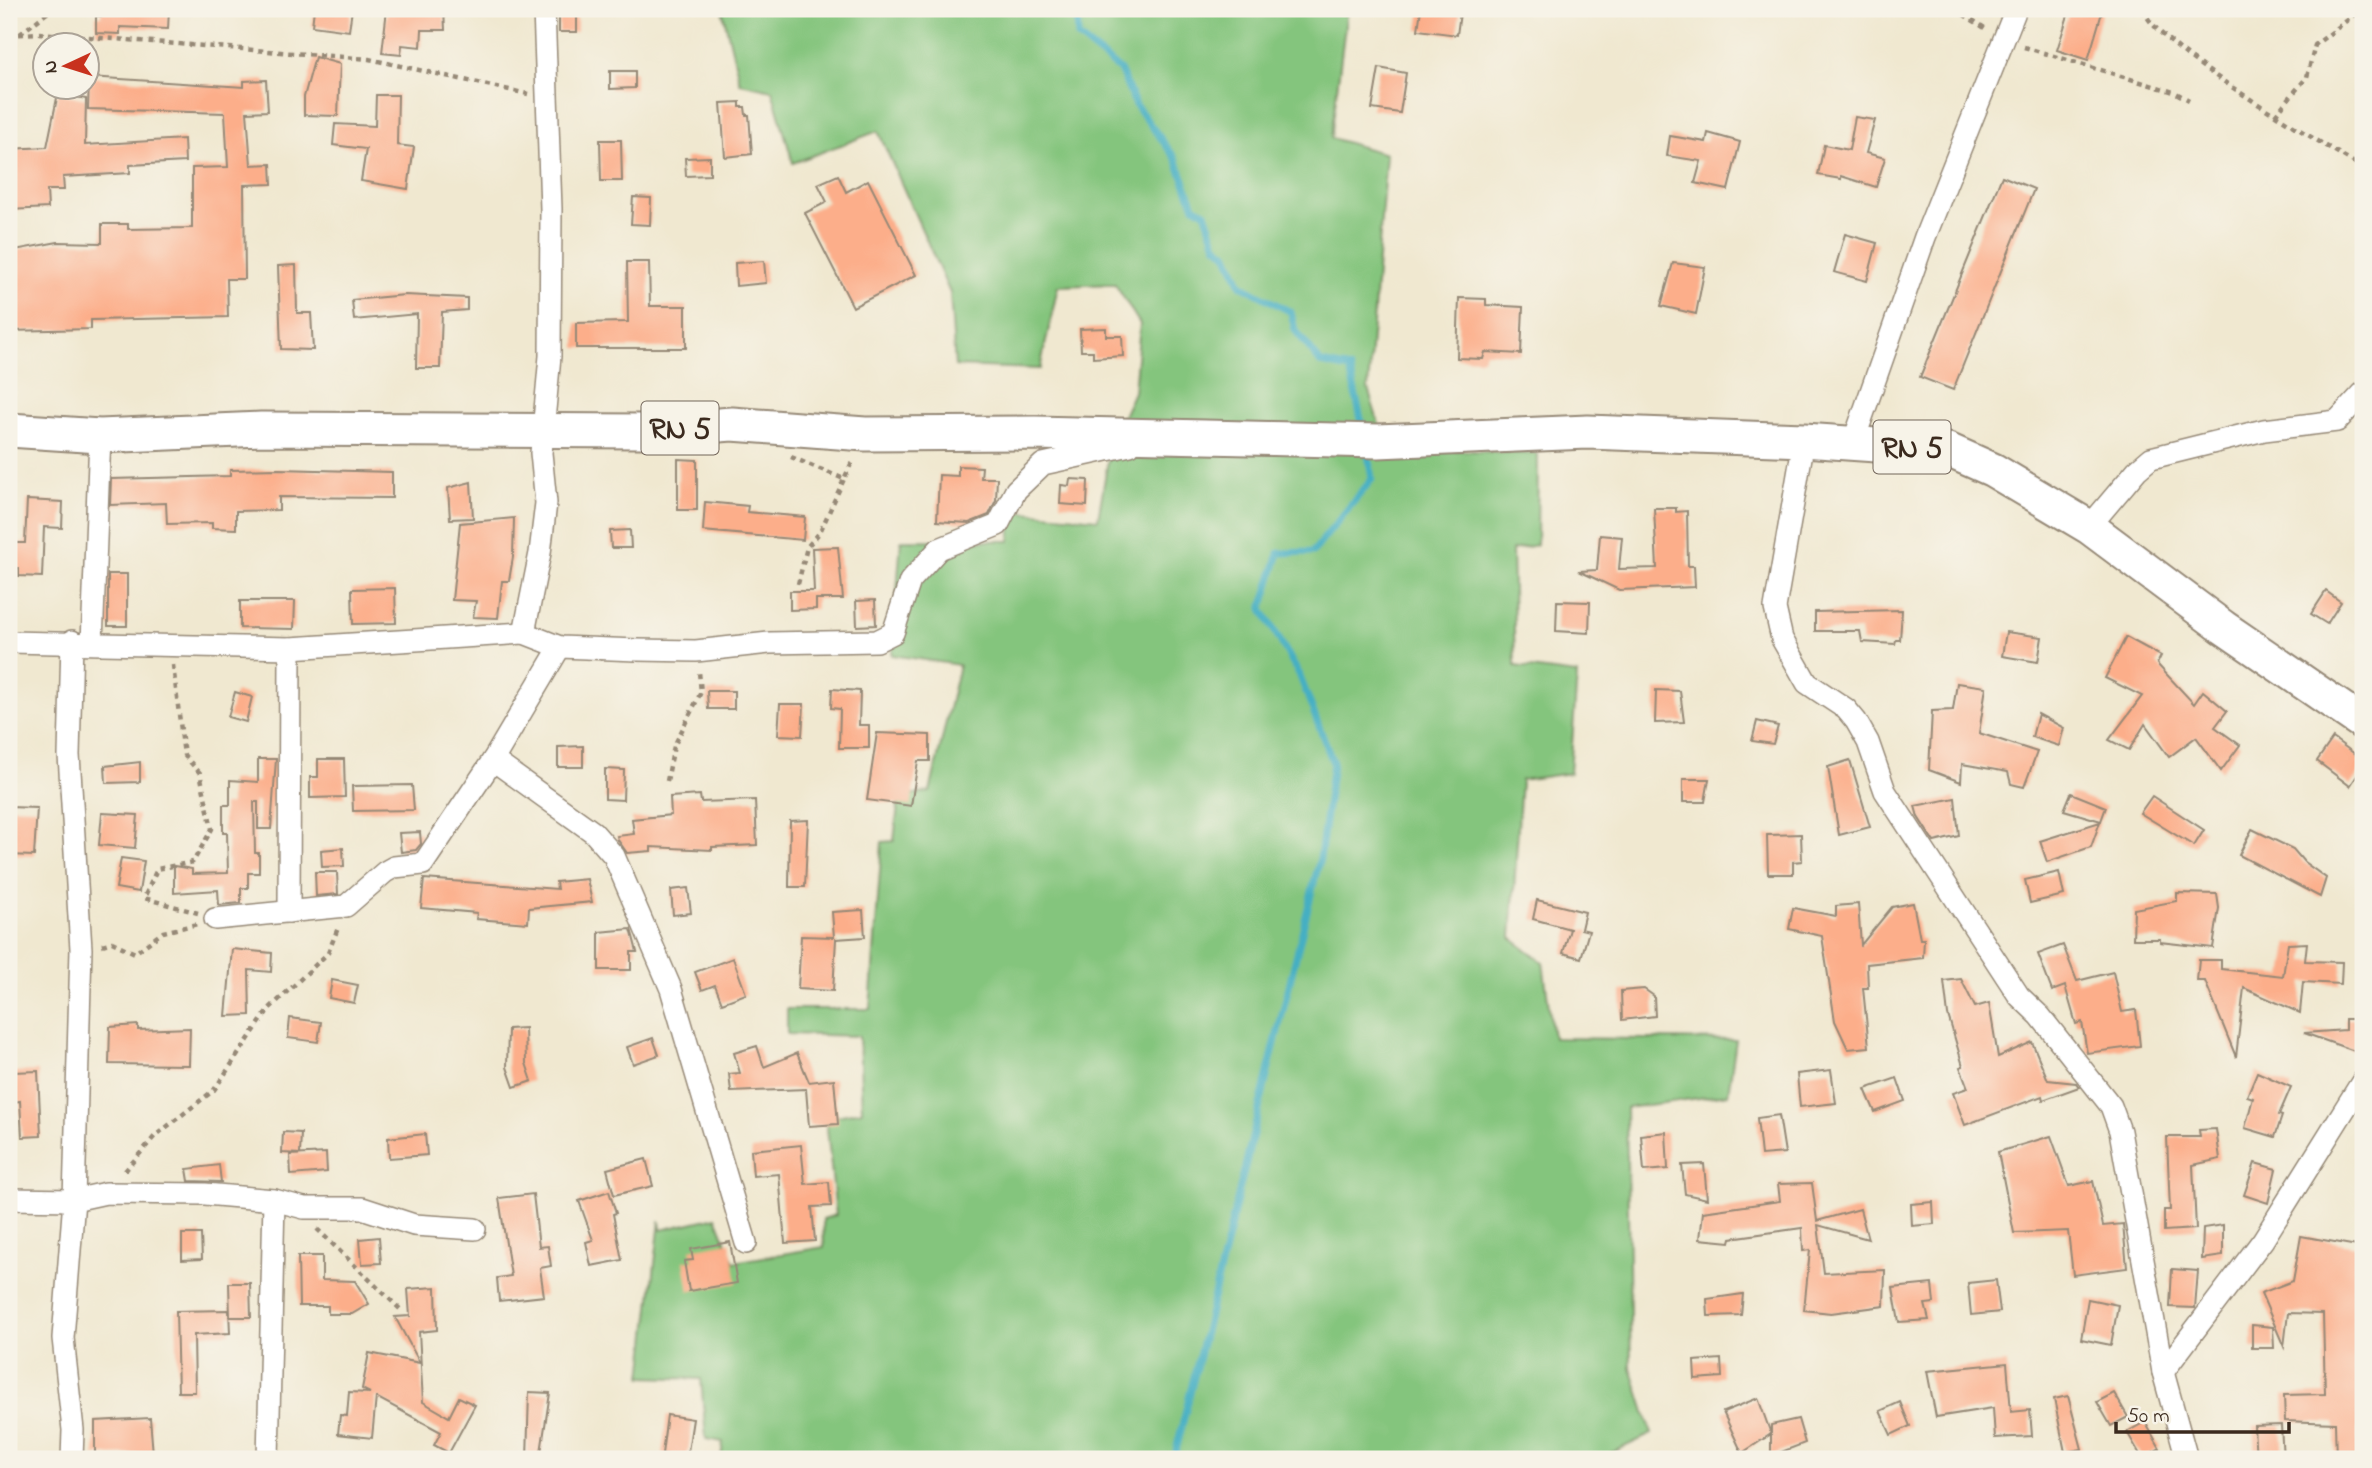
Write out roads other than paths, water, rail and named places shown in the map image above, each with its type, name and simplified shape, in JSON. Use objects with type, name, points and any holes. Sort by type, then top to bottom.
[{"type":"main road","name":"RN 5","points":[[9,429],[100,436],[261,429],[644,431],[732,424],[864,434],[1035,433],[1161,438],[1365,440],[1588,432],[1804,440],[1948,450],[1993,470],[2090,527],[2223,627],[2363,723]]},
{"type":"street","points":[[524,633],[540,553],[546,503],[541,453],[550,356],[551,209],[545,98],[544,9]]},
{"type":"street","points":[[1853,443],[1925,237],[2016,9]]},
{"type":"street","points":[[2090,527],[2137,470],[2151,458],[2264,430],[2337,421],[2363,393]]},
{"type":"street","points":[[72,1459],[73,1430],[63,1338],[74,1200],[81,949],[69,755],[100,436]]},
{"type":"street","points":[[9,642],[290,649],[524,633],[560,646],[696,651],[769,643],[877,641],[888,638],[897,626],[913,577],[939,549],[999,525],[1016,491],[1043,464],[1161,438]]},
{"type":"street","points":[[1804,440],[1775,607],[1782,639],[1807,683],[1846,709],[1856,721],[1868,742],[1885,791],[2019,996],[2040,1016],[2111,1105],[2120,1131],[2164,1372],[2188,1459]]},
{"type":"street","points":[[215,919],[346,906],[394,867],[423,864],[493,760],[560,646]]},
{"type":"street","points":[[289,912],[290,649]]},
{"type":"street","points":[[493,760],[593,832],[614,856],[671,989],[746,1243]]},
{"type":"street","points":[[2164,1372],[2263,1240],[2363,1080]]},
{"type":"street","points":[[9,1199],[74,1200],[106,1193],[188,1193],[282,1202],[304,1208],[362,1208],[414,1225],[475,1229]]},
{"type":"street","points":[[268,1459],[282,1202]]},
{"type":"waterway","points":[[1082,9],[1077,11],[1078,37],[1120,70],[1135,104],[1176,159],[1194,206],[1205,212],[1216,245],[1228,255],[1241,285],[1291,312],[1295,330],[1321,363],[1350,369],[1364,433]]},
{"type":"waterway","points":[[1174,1459],[1320,858],[1333,763],[1299,674],[1262,609],[1279,553],[1313,552],[1372,479],[1367,448]]}]
